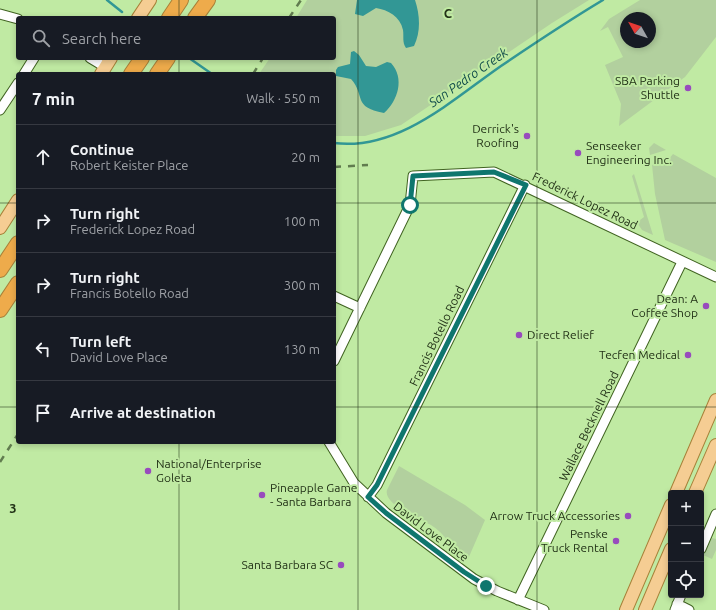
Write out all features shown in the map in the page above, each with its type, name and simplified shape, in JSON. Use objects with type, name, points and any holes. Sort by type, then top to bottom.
[{"type":"highway","points":[[170,16],[181,0]]},
{"type":"highway","points":[[196,16],[208,0]]},
{"type":"highway","points":[[132,72],[141,60]]},
{"type":"highway","points":[[0,270],[16,246]]},
{"type":"highway","points":[[0,310],[16,286]]},
{"type":"main road","points":[[139,16],[150,0]]},
{"type":"main road","points":[[0,228],[16,203]]},
{"type":"main road","points":[[677,490],[716,400]]},
{"type":"main road","points":[[696,490],[716,445]]},
{"type":"main road","points":[[626,610],[668,513]]},
{"type":"main road","points":[[645,610],[668,556]]},
{"type":"street","points":[[0,14],[16,18]]},
{"type":"street","points":[[25,72],[33,60]]},
{"type":"street","points":[[94,60],[106,66]]},
{"type":"street","points":[[0,110],[16,86]]},
{"type":"street","name":"Frederick Lopez Road","points":[[360,308],[410,205],[413,176],[494,172],[526,185],[682,262],[716,277]]},
{"type":"street","name":"Francis Botello Road","points":[[368,497],[377,485],[526,185]]},
{"type":"street","name":"Wallace Becknell Road","points":[[518,600],[682,262]]},
{"type":"street","points":[[336,297],[360,308],[336,357]]},
{"type":"street","name":"David Love Place","points":[[330,444],[354,483],[386,513],[474,579],[518,600],[544,610]]},
{"type":"street","points":[[704,542],[716,514]]},
{"type":"street","points":[[676,607],[689,610]]},
{"type":"green space","points":[[307,0],[589,0],[552,23],[401,125],[365,136],[336,136],[336,72],[260,72],[269,60],[336,60],[336,16],[297,16]]},
{"type":"green space","points":[[640,0],[716,0],[716,37],[685,77],[619,126],[621,104],[605,65],[623,57],[608,27],[600,31],[609,19],[620,12],[620,48],[656,48],[656,12],[620,12]]},
{"type":"green space","points":[[654,143],[666,150],[650,155],[649,148]]},
{"type":"green space","points":[[673,154],[716,178],[716,262],[665,240],[655,194],[652,165],[668,160]]},
{"type":"green space","points":[[634,174],[653,235],[642,230],[638,224],[644,217],[632,176]]},
{"type":"green space","points":[[399,466],[465,505],[485,520],[468,559],[463,556],[436,528],[403,511],[391,501],[387,495],[387,490]]},
{"type":"green space","points":[[712,538],[716,539],[716,550],[712,559],[704,555]]},
{"type":"water","points":[[357,0],[415,0],[418,12],[419,29],[414,46],[406,48],[403,30],[399,21],[393,14],[376,8],[363,16],[355,14]]},
{"type":"water","points":[[354,51],[359,55],[366,66],[376,67],[387,62],[391,63],[398,75],[399,82],[396,96],[389,108],[384,113],[367,108],[363,104],[351,79],[336,76],[336,70],[338,67],[350,64],[351,52]]},
{"type":"waterway","name":"San Pedro Creek","points":[[107,0],[122,12]]},
{"type":"waterway","name":"San Pedro Creek","points":[[336,143],[358,143],[380,139],[402,131],[423,120],[444,107],[526,49],[603,0]]},
{"type":"waterway","name":"San Pedro Creek","points":[[192,60],[209,72]]},
{"type":"railway","points":[[290,16],[301,0]]},
{"type":"railway","points":[[254,72],[262,60]]},
{"type":"railway","points":[[336,167],[368,165]]},
{"type":"railway","points":[[0,462],[16,437]]},
{"type":"place","name":"SBA Parking Shuttle","points":[[688,88]]},
{"type":"place","name":"Derrick's Roofing","points":[[527,136]]},
{"type":"place","name":"Senseeker Engineering Inc.","points":[[578,153]]},
{"type":"place","name":"Dean: A Coffee Shop","points":[[706,306]]},
{"type":"place","name":"Direct Relief","points":[[519,335]]},
{"type":"place","name":"Tecfen Medical","points":[[688,355]]},
{"type":"place","name":"National/Enterprise Goleta","points":[[148,471]]},
{"type":"place","name":"Pineapple Game - Santa Barbara","points":[[262,495]]},
{"type":"place","name":"Arrow Truck Accessories","points":[[628,516]]},
{"type":"place","name":"Penske Truck Rental","points":[[616,541]]},
{"type":"place","name":"Santa Barbara SC","points":[[341,565]]},
{"type":"route","points":[[410,205],[413,176],[494,172],[526,185],[518,198],[377,485],[368,497],[386,513],[464,572],[486,586]]}]
